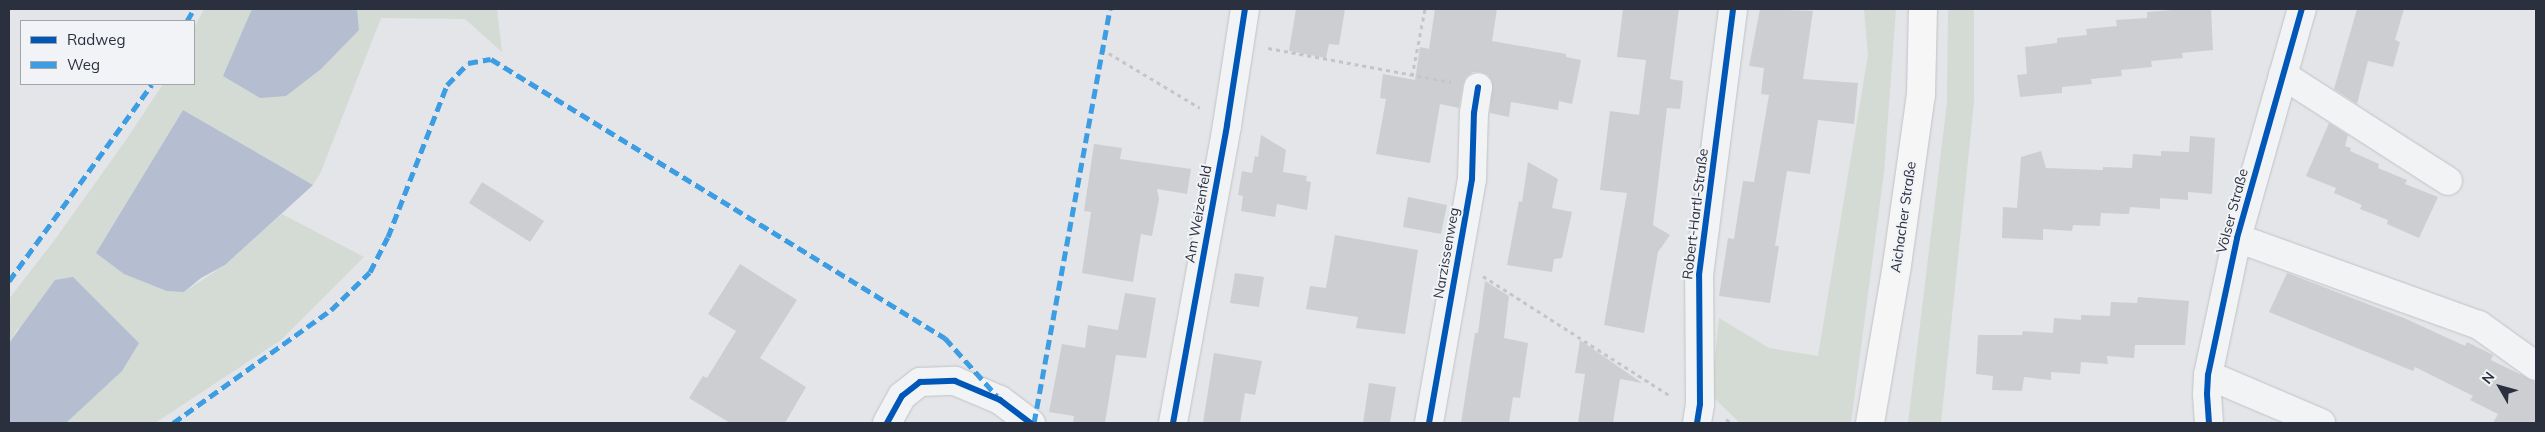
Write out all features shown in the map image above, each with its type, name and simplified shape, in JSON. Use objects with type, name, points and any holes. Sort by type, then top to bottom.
[{"type":"main road","name":"Aichacher Straße","points":[[1870,423],[1897,265],[1921,95],[1923,9]]},
{"type":"street","name":"Am Weizenfeld","points":[[1173,423],[1227,124],[1245,9]]},
{"type":"street","name":"Robert-Hartl-Straße","points":[[1698,414],[1699,275],[1733,9]]},
{"type":"street","name":"Völser Straße","points":[[2209,423],[2208,375],[2237,238],[2302,9]]},
{"type":"street","points":[[2283,75],[2448,180]]},
{"type":"street","name":"Narzissenweg","points":[[1429,423],[1472,180],[1474,113],[1478,87]]},
{"type":"street","name":"Völser Straße","points":[[2237,238],[2479,325],[2536,366]]},
{"type":"street","points":[[2208,375],[2321,423]]},
{"type":"street","points":[[888,423],[902,396],[920,382],[954,381],[1000,400],[1031,423]]},
{"type":"path","points":[[1412,76],[1425,9]]},
{"type":"path","points":[[1240,43],[1478,87]]},
{"type":"path","points":[[1102,49],[1227,124]]},
{"type":"path","points":[[1457,260],[1698,414],[1710,405],[1731,423]]},
{"type":"shaded area","points":[[204,9],[497,9],[502,52],[465,19],[381,18],[320,174],[313,185],[183,110],[96,253],[184,292],[225,265],[282,214],[364,257],[281,340],[155,423],[66,423],[71,417],[18,328],[9,343],[9,299],[56,238],[126,140],[162,85],[195,85],[195,26]]},
{"type":"shaded area","points":[[1864,9],[1896,9],[1884,172],[1851,423],[1740,423],[1711,395],[1719,318],[1769,348],[1818,356],[1868,55]]},
{"type":"shaded area","points":[[1948,9],[1974,9],[1974,102],[1941,423],[1908,423],[1947,103]]},
{"type":"water","points":[[252,9],[357,9],[359,30],[321,69],[286,96],[260,98],[223,76]]},
{"type":"water","points":[[183,110],[313,185],[225,265],[201,278],[184,292],[167,291],[124,274],[96,253]]},
{"type":"water","points":[[73,277],[139,343],[122,371],[66,423],[9,423],[9,343],[55,280]]},
{"type":"building","points":[[1296,9],[1345,9],[1339,45],[1329,44],[1326,58],[1289,51]]},
{"type":"building","points":[[1435,9],[1497,9],[1492,41],[1566,54],[1566,57],[1581,60],[1572,104],[1559,101],[1558,110],[1511,102],[1509,117],[1490,113],[1492,81],[1488,75],[1481,72],[1473,72],[1466,77],[1463,84],[1459,108],[1440,104],[1430,163],[1376,154],[1386,99],[1380,98],[1383,74],[1415,80],[1420,47],[1429,49]]},
{"type":"building","points":[[1623,9],[1679,9],[1670,79],[1683,81],[1682,95],[1680,109],[1667,108],[1653,225],[1670,235],[1658,252],[1644,333],[1604,325],[1627,193],[1600,190],[1610,111],[1639,115],[1646,60],[1617,57]]},
{"type":"building","points":[[1760,9],[1813,11],[1803,79],[1858,83],[1854,124],[1818,120],[1810,174],[1787,171],[1775,246],[1779,246],[1770,303],[1719,296],[1728,238],[1734,239],[1743,181],[1754,182],[1769,95],[1761,94],[1764,68],[1749,66]]},
{"type":"building","points":[[2211,9],[2213,50],[2182,53],[2183,58],[2151,61],[2152,67],[2121,70],[2122,76],[2091,79],[2092,84],[2062,87],[2062,93],[2020,97],[2017,75],[2027,74],[2025,47],[2057,43],[2057,38],[2087,35],[2086,29],[2117,26],[2116,20],[2147,18],[2147,12]]},
{"type":"building","points":[[2357,9],[2404,9],[2395,40],[2400,42],[2393,67],[2368,61],[2357,104],[2334,89]]},
{"type":"building","points":[[2329,123],[2348,135],[2345,146],[2351,148],[2350,151],[2379,164],[2378,168],[2407,180],[2405,184],[2438,197],[2419,238],[2387,224],[2388,220],[2360,209],[2362,205],[2334,193],[2336,188],[2306,176]]},
{"type":"building","points":[[1261,135],[1286,150],[1283,172],[1307,176],[1306,181],[1311,182],[1307,210],[1277,204],[1275,217],[1241,211],[1243,196],[1238,195],[1242,171],[1252,173],[1255,156],[1258,157]]},
{"type":"building","points":[[2190,136],[2215,138],[2212,194],[2188,192],[2188,200],[2160,198],[2160,209],[2130,207],[2129,214],[2101,213],[2100,226],[2073,225],[2072,231],[2043,229],[2043,240],[2002,238],[2003,207],[2017,208],[2021,157],[2041,151],[2046,168],[2103,170],[2103,167],[2132,168],[2133,154],[2161,156],[2161,151],[2189,152]]},
{"type":"building","points":[[1094,144],[1122,148],[1120,159],[1191,169],[1187,194],[1157,189],[1159,199],[1152,236],[1141,234],[1133,282],[1082,273],[1091,212],[1084,211]]},
{"type":"building","points":[[1528,162],[1558,179],[1552,208],[1572,212],[1562,258],[1554,259],[1552,272],[1507,265],[1519,201],[1522,202]]},
{"type":"building","points":[[482,182],[544,221],[530,242],[469,203]]},
{"type":"building","points":[[1408,197],[1447,205],[1441,234],[1403,227]]},
{"type":"building","points":[[1335,235],[1418,250],[1405,334],[1356,328],[1358,317],[1306,309],[1310,286],[1326,288]]},
{"type":"building","points":[[740,264],[797,300],[760,358],[806,387],[785,423],[730,423],[689,398],[703,376],[707,378],[736,331],[708,314]]},
{"type":"building","points":[[1235,273],[1264,277],[1259,307],[1230,303]]},
{"type":"building","points":[[2287,273],[2404,318],[2465,346],[2467,342],[2493,355],[2491,360],[2536,382],[2536,423],[2493,423],[2498,414],[2470,400],[2473,396],[2415,367],[2413,371],[2269,312]]},
{"type":"building","points":[[1485,281],[1509,296],[1504,338],[1528,343],[1520,398],[1513,397],[1509,423],[1461,423],[1475,333],[1478,333]]},
{"type":"building","points":[[1125,293],[1156,298],[1146,358],[1116,355],[1105,423],[1073,423],[1074,416],[1049,412],[1062,344],[1085,348],[1088,325],[1118,330]]},
{"type":"building","points":[[2138,297],[2189,301],[2185,345],[2135,345],[2134,358],[2107,356],[2108,364],[2081,362],[2080,374],[2051,372],[2051,380],[2024,377],[2022,391],[1992,390],[1993,376],[1976,374],[1978,335],[2022,335],[2023,331],[2053,333],[2054,318],[2081,320],[2081,315],[2110,316],[2111,302],[2137,303]]},
{"type":"building","points":[[1580,340],[1642,383],[1620,379],[1613,423],[1578,423],[1585,374],[1575,373]]},
{"type":"building","points":[[1214,353],[1262,361],[1255,395],[1245,393],[1240,423],[1203,423]]},
{"type":"building","points":[[1369,383],[1396,387],[1390,423],[1363,423]]},
{"type":"marked path","points":[[188,20],[194,9]]},
{"type":"marked path","points":[[1034,423],[1110,9]]},
{"type":"marked path","points":[[173,423],[331,310],[370,272],[388,237],[447,85],[468,63],[491,59],[945,338],[997,396]]},
{"type":"marked path","points":[[9,281],[151,85]]},
{"type":"cycle path","points":[[1173,423],[1227,125],[1245,9]]},
{"type":"cycle path","points":[[1697,423],[1700,404],[1699,275],[1733,9]]},
{"type":"cycle path","points":[[2209,423],[2208,375],[2237,238],[2302,9]]},
{"type":"cycle path","points":[[1429,423],[1472,179],[1474,113],[1478,87]]},
{"type":"cycle path","points":[[887,423],[902,396],[920,382],[955,381],[1000,400],[1031,423]]}]
